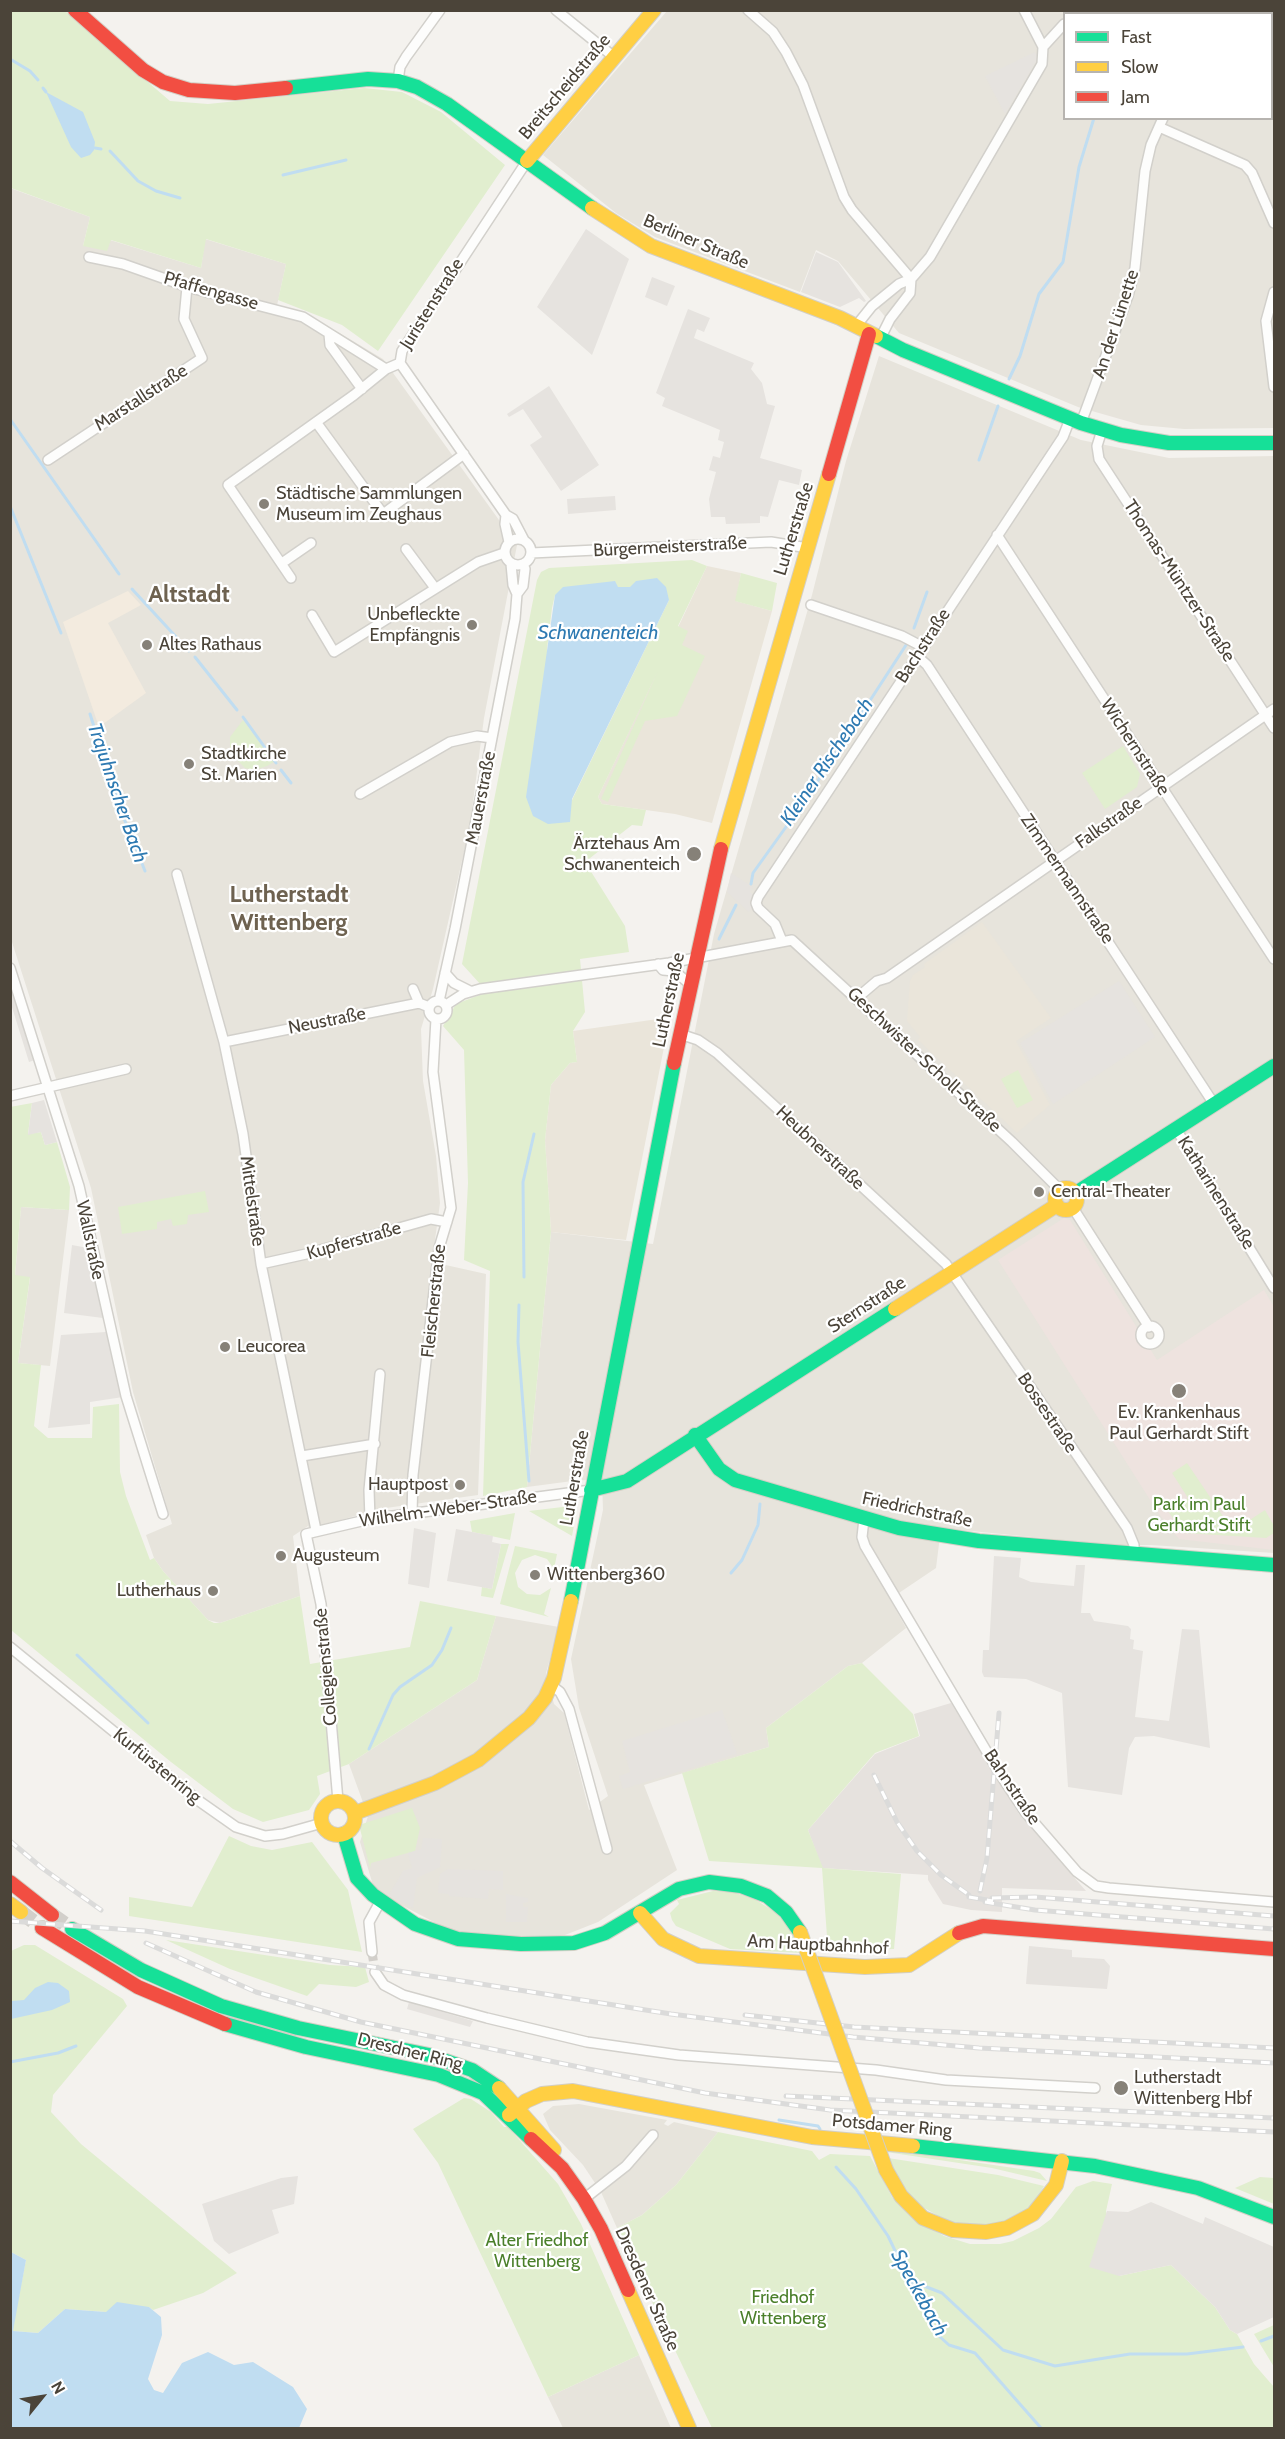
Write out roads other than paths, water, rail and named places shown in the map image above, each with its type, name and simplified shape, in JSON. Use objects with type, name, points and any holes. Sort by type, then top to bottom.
[{"type":"street","name":"Berliner Straße","points":[[75,10],[143,70],[162,81],[189,90],[234,93],[366,79],[398,81],[435,96],[598,213],[651,246],[832,314],[875,336],[1076,421],[1102,430],[1151,441],[1275,442]]},
{"type":"street","points":[[398,81],[400,67],[440,10]]},
{"type":"street","points":[[556,10],[614,57]]},
{"type":"street","name":"Breitscheidstraße","points":[[527,161],[654,10]]},
{"type":"street","points":[[748,10],[773,32],[786,52],[803,85],[852,210],[911,279],[910,293],[875,336]]},
{"type":"street","points":[[856,326],[872,306],[899,284],[911,279],[939,242],[1042,64],[1042,47],[1024,10]]},
{"type":"street","points":[[1042,47],[1063,26]]},
{"type":"street","points":[[1161,123],[1245,165],[1252,173],[1275,223]]},
{"type":"street","name":"An der Lünette","points":[[1076,421],[1128,296],[1136,268],[1145,171],[1161,123]]},
{"type":"street","name":"Juristenstraße","points":[[282,563],[228,485],[362,389],[386,369],[400,363],[402,351],[527,161]]},
{"type":"street","name":"Pfaffengasse","points":[[89,257],[123,264],[187,287],[303,317],[386,369]]},
{"type":"street","name":"Marstallstraße","points":[[48,460],[202,358],[184,316],[187,287]]},
{"type":"street","points":[[1275,292],[1266,321],[1275,387]]},
{"type":"street","points":[[329,334],[330,345],[362,389]]},
{"type":"street","name":"Lutherstraße","points":[[355,1813],[435,1783],[478,1760],[529,1718],[551,1685],[561,1657],[591,1490],[680,1034],[724,835],[808,548],[875,336]]},
{"type":"street","points":[[400,363],[506,514],[518,527],[531,553],[523,564],[511,564],[504,553]]},
{"type":"street","name":"Bachstraße","points":[[782,941],[775,924],[756,903],[996,535],[1076,421]]},
{"type":"street","points":[[316,422],[383,514],[464,453]]},
{"type":"street","name":"Thomas-Müntzer-Straße","points":[[1102,430],[1097,446],[1099,459],[1275,728]]},
{"type":"street","points":[[504,553],[509,542],[504,524],[506,514]]},
{"type":"street","name":"Wichernstraße","points":[[996,535],[1275,960]]},
{"type":"street","points":[[509,542],[516,539],[524,540]]},
{"type":"street","name":"Bürgermeisterstraße","points":[[531,553],[771,542],[808,548]]},
{"type":"street","points":[[291,578],[282,563],[311,543]]},
{"type":"street","points":[[406,549],[435,588]]},
{"type":"street","points":[[312,615],[334,652],[487,557],[504,553]]},
{"type":"street","name":"Mauerstraße","points":[[442,1003],[445,973],[513,630],[517,594],[513,585],[511,564]]},
{"type":"street","name":"Mauerstraße","points":[[517,594],[523,586],[525,568],[523,564]]},
{"type":"street","points":[[811,604],[903,636],[923,647]]},
{"type":"street","name":"Zimmermannstraße","points":[[917,656],[927,665],[1214,1104]]},
{"type":"street","name":"Falkstraße","points":[[856,998],[877,981],[886,978],[1275,709]]},
{"type":"street","points":[[360,794],[450,742],[477,736],[492,738]]},
{"type":"street","name":"Mittelstraße","points":[[177,874],[225,1042],[243,1134],[261,1264],[316,1530]]},
{"type":"street","points":[[413,989],[419,1003],[429,1007],[470,991],[696,958],[782,941]]},
{"type":"street","name":"Geschwister-Scholl-Straße","points":[[782,941],[795,941],[1060,1190]]},
{"type":"street","points":[[658,964],[663,970],[674,971],[690,984]]},
{"type":"street","name":"Wallstraße","points":[[10,968],[82,1199],[126,1396],[163,1515]]},
{"type":"street","points":[[445,973],[454,983],[470,991]]},
{"type":"street","name":"Neustraße","points":[[225,1042],[419,1003]]},
{"type":"street","points":[[429,1007],[430,1014],[436,1019],[446,1015],[442,1003]]},
{"type":"street","name":"Fleischerstraße","points":[[412,1514],[413,1475],[438,1248],[451,1202],[434,1072],[436,1019]]},
{"type":"street","name":"Heubnerstraße","points":[[680,1034],[698,1040],[717,1053],[952,1272]]},
{"type":"street","points":[[1076,1193],[1275,1066]]},
{"type":"street","points":[[10,1096],[126,1069]]},
{"type":"street","name":"Katharinenstraße","points":[[1176,1129],[1275,1288]]},
{"type":"street","points":[[1068,1188],[1076,1193],[1077,1202],[1073,1208],[1064,1210],[1057,1205],[1055,1197],[1060,1190],[1068,1188]]},
{"type":"street","name":"Sternstraße","points":[[695,1436],[1057,1205]]},
{"type":"street","points":[[1073,1208],[1149,1327]]},
{"type":"street","name":"Kupferstraße","points":[[261,1264],[306,1254],[431,1219],[447,1222]]},
{"type":"street","name":"Bossestraße","points":[[952,1272],[1127,1528],[1134,1545],[1134,1555]]},
{"type":"street","points":[[370,1519],[369,1490],[380,1374]]},
{"type":"street","points":[[591,1490],[627,1480],[695,1436]]},
{"type":"street","name":"Friedrichstraße","points":[[695,1436],[714,1463],[729,1477],[864,1519],[957,1538],[1134,1555],[1275,1565]]},
{"type":"street","points":[[302,1456],[375,1444]]},
{"type":"street","name":"Wilhelm-Weber-Straße","points":[[306,1534],[370,1519],[591,1490]]},
{"type":"street","name":"Bahnstraße","points":[[864,1519],[862,1537],[865,1546],[1000,1774],[1025,1812],[1081,1876],[1096,1886],[1109,1888],[1275,1902]]},
{"type":"street","name":"Collegienstraße","points":[[306,1534],[321,1604],[338,1801]]},
{"type":"street","name":"Kurfürstenring","points":[[10,1647],[199,1801],[236,1827],[265,1836],[283,1834],[322,1823]]},
{"type":"street","points":[[551,1685],[560,1692],[569,1709],[607,1849]]},
{"type":"street","points":[[338,1801],[349,1805],[355,1813],[353,1827],[344,1834],[330,1833],[322,1823],[324,1808],[338,1801]]},
{"type":"street","points":[[344,1834],[357,1878],[380,1902],[406,1919],[436,1933],[468,1940],[559,1945],[588,1940],[691,1885],[709,1882],[750,1888],[775,1902],[791,1918],[800,1932],[886,2170],[907,2204],[923,2217],[953,2230],[986,2232],[1006,2228],[1033,2214],[1056,2185],[1062,2162]]},
{"type":"street","points":[[10,1882],[52,1915]]},
{"type":"street","points":[[372,1952],[369,1922],[380,1902]]},
{"type":"street","name":"Am Hauptbahnhof","points":[[640,1913],[663,1939],[699,1956],[865,1967],[909,1965],[958,1933],[983,1926],[1275,1949]]},
{"type":"street","name":"Dresdner Ring","points":[[42,1929],[94,1963],[159,1997],[217,2022],[300,2046],[450,2078],[514,2111]]},
{"type":"street","name":"Dresdner Ring","points":[[72,1929],[125,1962],[221,2006],[304,2030],[449,2061],[492,2082],[562,2168]]},
{"type":"street","points":[[375,1971],[384,1985],[403,1995],[587,2042],[679,2055],[862,2068],[946,2080],[1095,2088]]},
{"type":"street","name":"Potsdamer Ring","points":[[514,2111],[532,2098],[547,2092],[573,2091],[812,2137],[1062,2162],[1188,2185],[1240,2202],[1275,2217]]},
{"type":"street","points":[[584,2199],[626,2166],[653,2135]]},
{"type":"street","name":"Dresdener Straße","points":[[562,2168],[584,2199],[601,2229],[689,2428]]},
{"type":"water","points":[[46,92],[83,112],[95,142],[94,150],[90,155],[81,158],[71,147]]},
{"type":"water","name":"Schwanenteich","points":[[657,578],[666,587],[669,600],[572,799],[570,822],[548,824],[533,816],[526,797],[555,595],[563,587],[615,581],[618,587],[630,587],[636,581]]},
{"type":"water","points":[[48,1982],[58,1983],[69,1991],[70,2002],[52,2010],[11,2019],[11,2001],[24,2000],[35,1988]]},
{"type":"water","points":[[11,2252],[26,2260],[13,2331],[38,2333],[65,2309],[106,2312],[117,2302],[149,2307],[161,2317],[162,2335],[148,2379],[154,2390],[163,2393],[182,2363],[208,2352],[234,2365],[253,2362],[293,2387],[307,2409],[299,2428],[11,2428]]},
{"type":"waterway","points":[[10,59],[30,71],[38,80]]},
{"type":"waterway","points":[[43,88],[46,92]]},
{"type":"waterway","name":"Kleiner Rischebach","points":[[1009,379],[1020,356],[1039,294],[1063,262],[1079,167],[1093,120]]},
{"type":"waterway","points":[[95,148],[101,149]]},
{"type":"waterway","points":[[110,151],[138,181],[156,191],[180,198]]},
{"type":"waterway","points":[[283,175],[346,160]]},
{"type":"waterway","name":"Kleiner Rischebach","points":[[979,460],[998,406]]},
{"type":"waterway","name":"Kleiner Rischebach","points":[[10,419],[119,574]]},
{"type":"waterway","name":"Trajuhnscher Bach","points":[[10,506],[61,633]]},
{"type":"waterway","name":"Kleiner Rischebach","points":[[132,589],[189,651]]},
{"type":"waterway","name":"Kleiner Rischebach","points":[[914,628],[927,592]]},
{"type":"waterway","name":"Kleiner Rischebach","points":[[751,884],[753,873],[806,799],[908,642]]},
{"type":"waterway","name":"Kleiner Rischebach","points":[[195,657],[237,710]]},
{"type":"waterway","name":"Trajuhnscher Bach","points":[[90,714],[121,811],[145,871]]},
{"type":"waterway","name":"Kleiner Rischebach","points":[[243,717],[276,763]]},
{"type":"waterway","name":"Kleiner Rischebach","points":[[281,770],[291,783]]},
{"type":"waterway","name":"Kleiner Rischebach","points":[[719,939],[736,905]]},
{"type":"waterway","points":[[524,1277],[523,1182],[534,1134]]},
{"type":"waterway","points":[[519,1305],[518,1342],[529,1481]]},
{"type":"waterway","points":[[731,1573],[742,1560],[758,1525],[760,1504]]},
{"type":"waterway","points":[[369,1749],[393,1695],[400,1687],[432,1665],[442,1650],[451,1628]]},
{"type":"waterway","points":[[77,1655],[148,1723]]},
{"type":"waterway","name":"Speckebach","points":[[10,2062],[58,2053],[76,2046]]},
{"type":"waterway","name":"Speckebach","points":[[779,2120],[818,2126],[820,2129]]},
{"type":"waterway","name":"Speckebach","points":[[836,2167],[856,2189],[888,2236],[925,2313],[939,2336],[949,2345],[975,2353],[1041,2428]]},
{"type":"waterway","points":[[909,2280],[942,2293],[1003,2350],[1055,2366],[1130,2354],[1187,2354],[1243,2347]]},
{"type":"waterway","points":[[1261,2341],[1274,2336]]},
{"type":"tunnel","points":[[21,1912],[42,1928]]},
{"type":"tunnel","points":[[52,1915],[72,1929]]},
{"type":"tunnel","points":[[372,1952],[375,1972]]},
{"type":"railway","points":[[980,1891],[987,1858],[999,1713]]},
{"type":"railway","points":[[874,1775],[897,1822],[917,1851],[941,1875],[969,1895]]},
{"type":"railway","points":[[10,1841],[42,1868],[101,1910]]},
{"type":"railway","points":[[969,1897],[993,1901]]},
{"type":"railway","points":[[992,1898],[1035,1897],[1274,1916]]},
{"type":"railway","points":[[985,1902],[1035,1910],[1274,1929]]},
{"type":"railway","points":[[10,1921],[145,1931],[671,2014],[853,2037],[979,2048],[1274,2063]]},
{"type":"railway","points":[[146,1943],[256,1992],[361,2022],[705,2093],[830,2110],[1274,2132]]},
{"type":"railway","points":[[745,2015],[854,2027],[1274,2048]]},
{"type":"railway","points":[[786,2096],[1274,2118]]},
{"type":"place","name":"Städtische Sammlungen Museum im Zeughaus","points":[[264,504]]},
{"type":"place","name":"Unbefleckte Empfängnis","points":[[472,625]]},
{"type":"place","name":"Altes Rathaus","points":[[147,645]]},
{"type":"place","name":"Stadtkirche St. Marien","points":[[189,764]]},
{"type":"place","name":"Ärztehaus Am Schwanenteich","points":[[694,854]]},
{"type":"place","name":"Central-Theater","points":[[1039,1192]]},
{"type":"place","name":"Leucorea","points":[[225,1347]]},
{"type":"place","name":"Ev. Krankenhaus Paul Gerhardt Stift","points":[[1179,1391]]},
{"type":"place","name":"Hauptpost","points":[[460,1485]]},
{"type":"place","name":"Augusteum","points":[[281,1556]]},
{"type":"place","name":"Wittenberg360","points":[[535,1575]]},
{"type":"place","name":"Lutherhaus","points":[[213,1591]]},
{"type":"place","name":"Lutherstadt Wittenberg Hbf","points":[[1121,2088]]},
{"type":"district","name":"Altstadt","points":[[189,595]]},
{"type":"district","name":"Lutherstadt Wittenberg","points":[[289,909]]},
{"type":"park label","name":"Park im Paul Gerhardt Stift","points":[[1199,1516]]},
{"type":"park label","name":"Alter Friedhof Wittenberg","points":[[537,2251]]},
{"type":"park label","name":"Friedhof Wittenberg","points":[[783,2308]]}]
